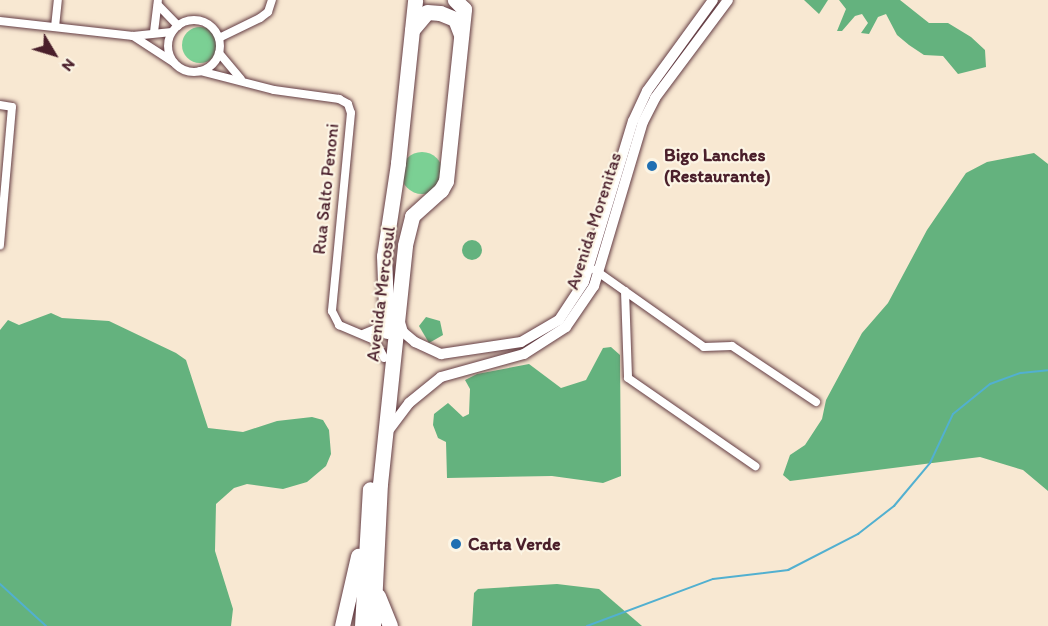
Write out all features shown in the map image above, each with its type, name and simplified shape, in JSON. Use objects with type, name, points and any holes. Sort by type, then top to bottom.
[{"type":"highway","name":"Avenida Mercosul","points":[[375,576],[392,312],[384,256],[415,0]]},
{"type":"highway","name":"Avenida Mercosul","points":[[367,522],[384,358],[412,216],[441,190],[446,180],[464,9],[455,0]]},
{"type":"highway","points":[[412,30],[428,12],[447,14],[459,25],[461,38]]},
{"type":"highway","points":[[342,626],[367,522]]},
{"type":"highway","points":[[362,626],[367,522]]},
{"type":"highway","points":[[373,626],[375,576]]},
{"type":"highway","points":[[375,576],[380,605],[390,626]]},
{"type":"main road","name":"Avenida Morenitas","points":[[385,436],[403,409],[441,377],[524,354],[566,327],[584,305],[647,91],[713,0]]},
{"type":"main road","name":"Avenida Morenitas","points":[[624,163],[655,98],[728,0]]},
{"type":"main road","name":"Avenida Morenitas","points":[[392,312],[403,332],[429,350],[456,353],[498,348],[540,334],[559,320],[594,269]]},
{"type":"street","points":[[55,27],[58,0]]},
{"type":"street","points":[[219,38],[260,18],[268,12],[272,0]]},
{"type":"street","points":[[158,2],[175,29]]},
{"type":"street","points":[[154,32],[158,2]]},
{"type":"street","points":[[0,21],[133,36],[175,29],[202,21],[219,38],[219,52],[212,65],[200,71],[188,71],[133,36]]},
{"type":"street","points":[[173,62],[168,46],[175,29]]},
{"type":"street","points":[[219,52],[241,79]]},
{"type":"street","name":"Rua Salto Penoni","points":[[200,71],[241,79],[274,90],[339,99],[348,104],[351,113],[332,311],[339,325],[375,340],[384,358]]},
{"type":"street","points":[[0,105],[12,107],[0,245]]},
{"type":"street","points":[[594,269],[704,347],[732,346],[816,402]]},
{"type":"street","points":[[625,291],[628,378],[755,466]]},
{"type":"street","points":[[363,334],[377,328],[392,312]]},
{"type":"green space","points":[[804,0],[828,0],[819,14]]},
{"type":"green space","points":[[839,0],[900,0],[929,23],[948,23],[971,37],[985,50],[986,67],[958,74],[943,56],[924,55],[897,35],[886,14],[878,17],[869,34],[861,33],[868,23],[862,14],[855,16],[842,31],[837,31],[846,9]]},
{"type":"green space","points":[[200,27],[212,33],[218,45],[212,57],[200,63],[188,57],[182,45],[188,33]]},
{"type":"green space","points":[[422,152],[437,158],[443,173],[437,188],[422,194],[407,188],[401,173],[407,158]]},
{"type":"green space","points":[[1034,153],[1048,164],[1048,491],[1023,470],[980,457],[790,481],[783,475],[790,455],[805,445],[822,419],[826,400],[862,333],[888,303],[927,230],[966,173],[987,162]]},
{"type":"green space","points":[[468,240],[476,240],[482,246],[482,254],[476,260],[468,260],[462,254],[462,246]]},
{"type":"green space","points":[[51,313],[62,318],[109,321],[186,360],[208,428],[243,432],[277,421],[312,417],[323,420],[329,430],[331,454],[326,466],[307,482],[283,489],[247,484],[234,488],[216,504],[215,551],[233,609],[231,626],[0,626],[0,330],[8,320],[19,325]]},
{"type":"green space","points":[[426,317],[440,321],[443,335],[429,343],[419,326]]},
{"type":"green space","points":[[611,347],[620,355],[621,476],[603,483],[552,476],[447,478],[446,442],[438,438],[433,425],[434,414],[448,403],[463,417],[469,414],[470,389],[465,380],[477,374],[529,364],[561,388],[586,380],[603,348]]},
{"type":"green space","points":[[557,584],[599,589],[642,626],[472,626],[474,593],[478,589]]},
{"type":"waterway","points":[[587,626],[713,579],[788,570],[858,534],[894,506],[930,463],[953,414],[990,384],[1021,373],[1048,370]]},
{"type":"waterway","points":[[0,584],[46,626]]},
{"type":"place","name":"Bigo Lanches (Restaurante)","points":[[652,166]]},
{"type":"place","name":"Carta Verde","points":[[456,544]]}]
